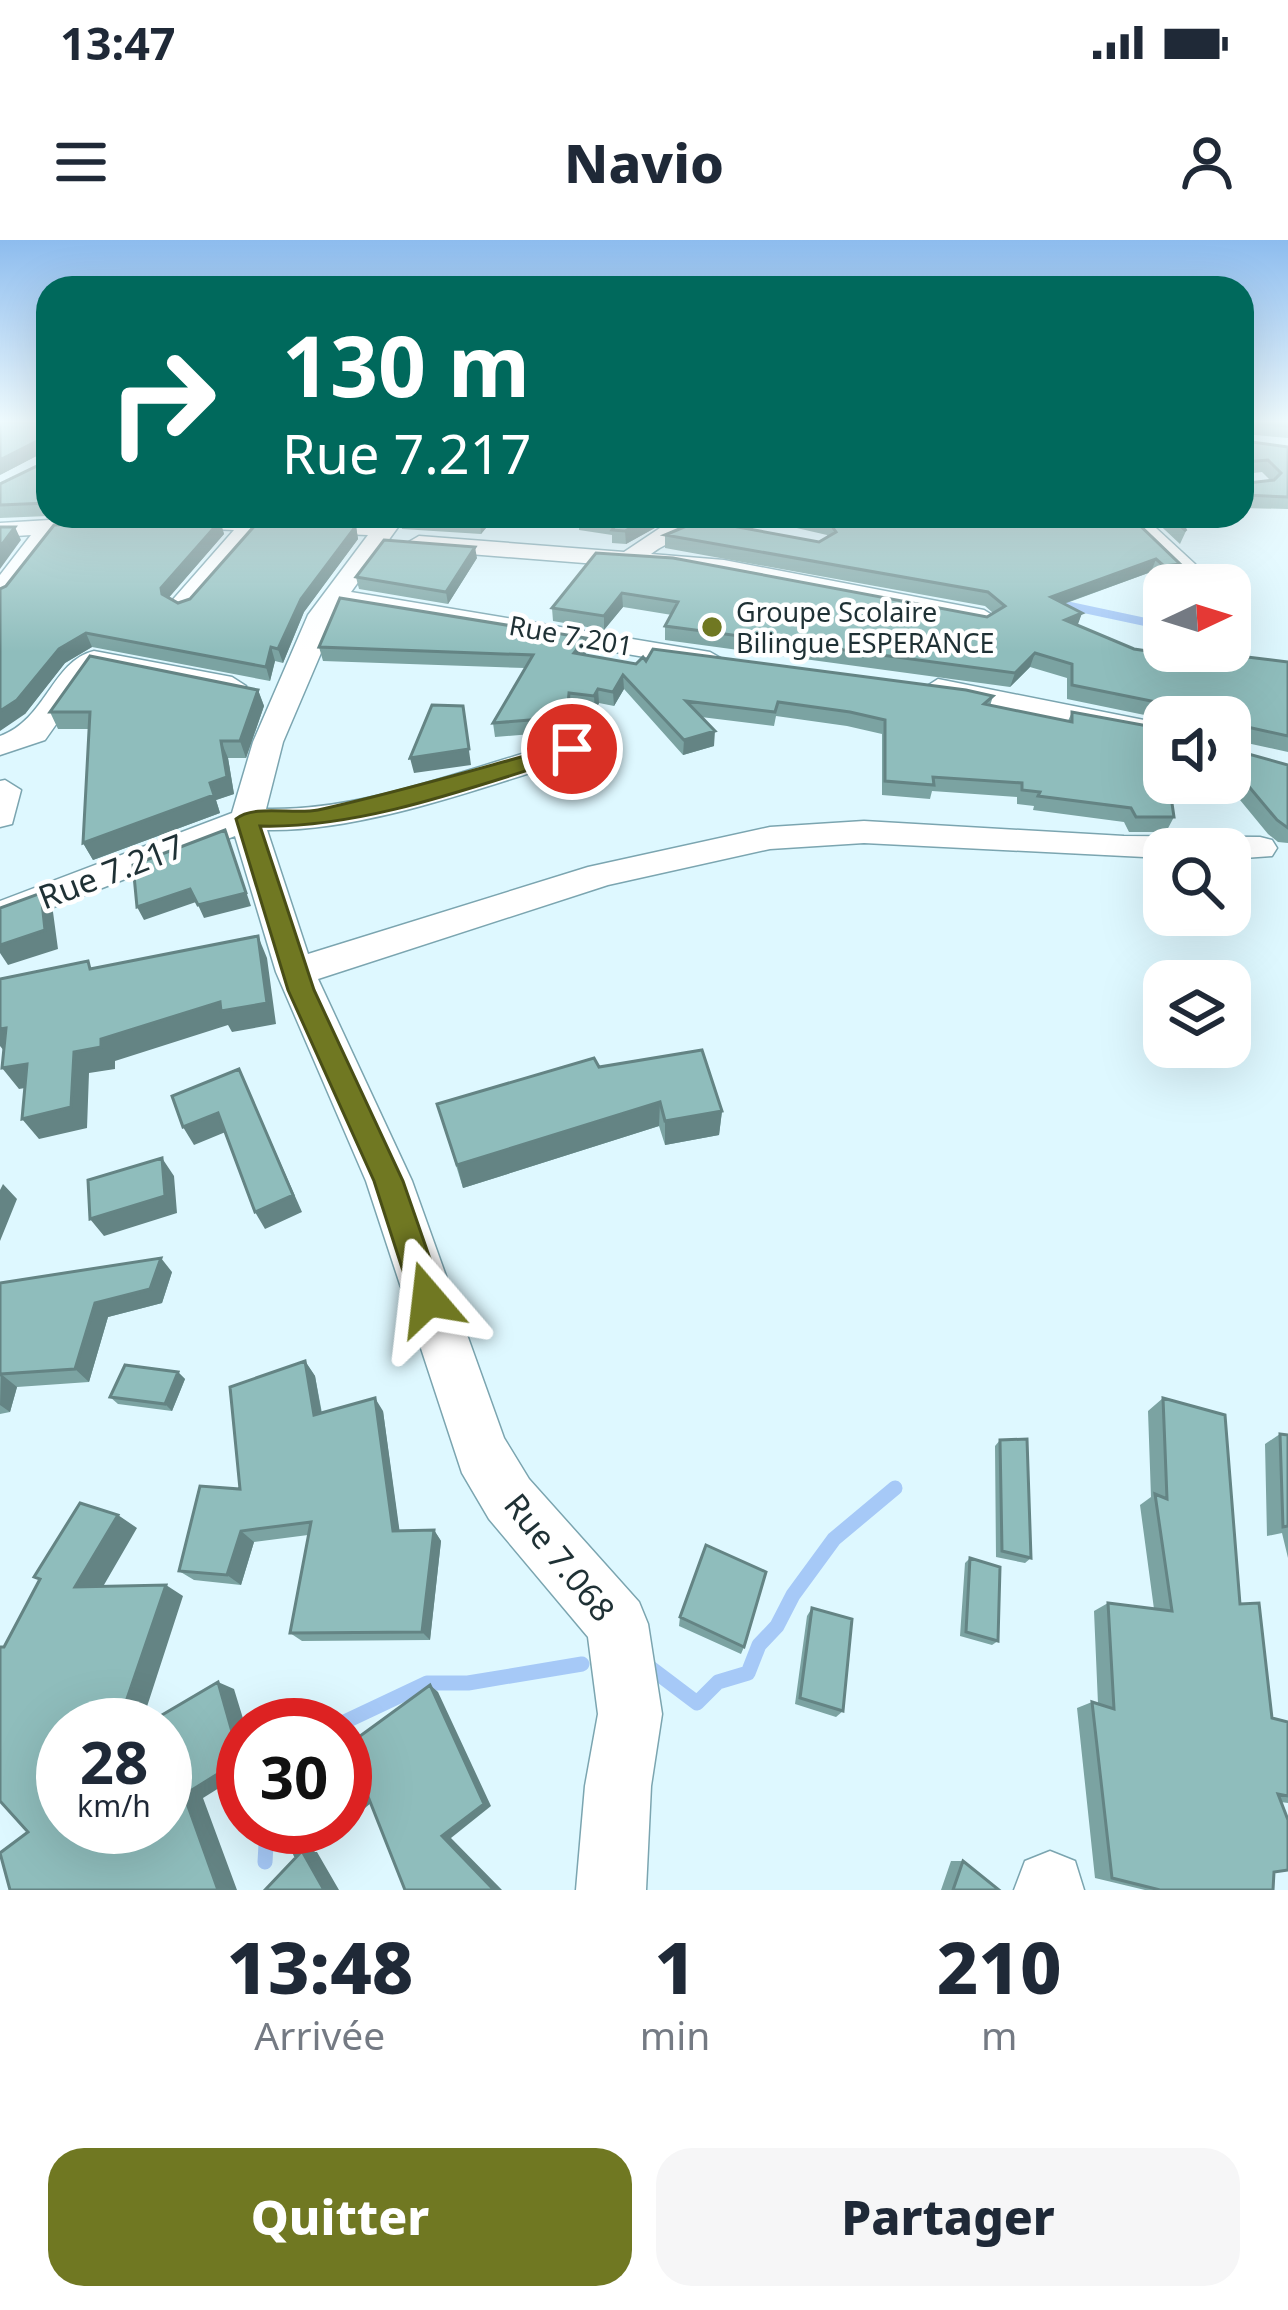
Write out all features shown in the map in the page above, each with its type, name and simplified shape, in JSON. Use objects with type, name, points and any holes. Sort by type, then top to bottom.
[{"type":"street","points":[[0,530],[36,528]]},
{"type":"street","points":[[0,592],[49,528]]},
{"type":"street","points":[[182,604],[249,528]]},
{"type":"street","points":[[247,819],[285,697],[332,597],[385,528],[724,567],[984,618]]},
{"type":"street","points":[[633,557],[659,533],[675,528]]},
{"type":"street","points":[[698,528],[776,537]]},
{"type":"street","points":[[1142,528],[1181,564]]},
{"type":"street","name":"Rue 7.201","points":[[332,597],[740,665]]},
{"type":"street","points":[[0,746],[34,734],[86,662],[94,659],[285,697]]},
{"type":"street","points":[[910,684],[1143,729]]},
{"type":"street","name":"Rue 7.217","points":[[0,915],[247,819],[301,820],[446,788],[572,749]]},
{"type":"street","name":"Rue 7.068","points":[[247,819],[295,972],[388,1181],[482,1453],[509,1499],[617,1624],[630,1714],[618,1786],[611,1890]]},
{"type":"street","points":[[295,972],[601,875],[770,838],[863,832],[1124,848],[1260,848]]},
{"type":"building","points":[[0,499],[36,499],[36,504],[0,505]]},
{"type":"building","points":[[0,527],[15,527],[0,547]]},
{"type":"building","points":[[52,528],[214,528],[161,588],[162,594],[178,603],[190,599],[253,528],[354,528],[301,599],[278,649],[271,647],[266,667],[86,633],[59,649],[17,700],[0,711],[0,589]]},
{"type":"building","points":[[682,528],[743,528],[819,542],[836,532],[833,528],[1142,528],[1180,564],[1162,564],[1156,559],[1051,597],[1082,613],[1065,620],[1143,650],[1143,672],[1251,672],[1251,658],[1288,662],[1288,736],[1251,728],[1251,696],[1143,699],[1072,685],[1072,664],[1035,653],[1015,673],[665,626],[678,602],[622,593],[604,616],[552,608],[596,553],[673,558],[987,617],[1005,606],[988,592],[665,535]]},
{"type":"building","points":[[384,540],[475,547],[446,592],[356,577]]},
{"type":"building","points":[[340,598],[586,638],[574,653],[636,664],[643,657],[646,661],[653,649],[966,690],[993,696],[984,704],[1072,722],[1072,712],[1143,725],[1143,804],[1172,804],[1174,817],[1136,817],[1131,808],[1038,796],[1040,792],[1022,790],[1022,783],[933,777],[934,785],[885,781],[885,720],[850,712],[778,702],[775,712],[686,701],[715,731],[684,740],[623,675],[613,692],[569,693],[567,717],[493,723],[533,655],[319,647]]},
{"type":"building","points":[[90,656],[258,690],[240,741],[221,741],[227,777],[210,783],[214,795],[83,843],[90,712],[50,712]]},
{"type":"building","points":[[432,705],[463,706],[469,749],[410,758]]},
{"type":"building","points":[[1251,755],[1288,765],[1288,828],[1251,789]]},
{"type":"building","points":[[225,830],[246,893],[198,905],[190,889],[137,907],[133,865]]},
{"type":"building","points":[[41,893],[45,930],[0,945],[0,908]]},
{"type":"building","points":[[258,936],[267,1003],[221,1011],[220,1002],[101,1039],[101,1047],[74,1052],[71,1107],[22,1119],[27,1064],[2,1068],[6,1028],[0,1029],[0,979],[88,961],[90,969]]},
{"type":"building","points":[[702,1050],[722,1111],[665,1121],[660,1102],[457,1165],[437,1104],[594,1058],[599,1067]]},
{"type":"building","points":[[239,1069],[293,1195],[255,1212],[218,1113],[183,1127],[172,1096]]},
{"type":"building","points":[[162,1158],[165,1196],[90,1219],[88,1180]]},
{"type":"building","points":[[161,1258],[150,1289],[95,1303],[75,1369],[0,1376],[0,1283]]},
{"type":"building","points":[[305,1361],[314,1415],[375,1398],[393,1531],[434,1530],[422,1632],[290,1633],[311,1522],[241,1531],[227,1575],[179,1571],[200,1486],[240,1489],[230,1387]]},
{"type":"building","points":[[125,1365],[178,1372],[165,1404],[110,1397]]},
{"type":"building","points":[[1163,1398],[1225,1415],[1240,1604],[1259,1603],[1272,1718],[1288,1722],[1288,1796],[1278,1794],[1288,1820],[1288,1870],[1274,1872],[1273,1890],[1160,1890],[1112,1878],[1092,1702],[1114,1709],[1108,1603],[1172,1611],[1155,1494],[1167,1499]]},
{"type":"building","points":[[1280,1434],[1288,1435],[1288,1526],[1283,1527]]},
{"type":"building","points":[[1027,1439],[1031,1558],[1002,1551],[1000,1440]]},
{"type":"building","points":[[80,1503],[118,1515],[75,1587],[166,1585],[127,1698],[36,1698],[36,1854],[192,1854],[192,1817],[218,1890],[10,1890],[0,1853],[28,1832],[0,1801],[0,1647],[40,1579],[34,1577]]},
{"type":"building","points":[[706,1545],[766,1572],[744,1647],[680,1617]]},
{"type":"building","points":[[970,1558],[1000,1567],[998,1641],[966,1632]]},
{"type":"building","points":[[812,1608],[852,1619],[843,1711],[800,1698]]},
{"type":"building","points":[[218,1682],[223,1698],[216,1698],[216,1775],[192,1790],[191,1698]]},
{"type":"building","points":[[430,1685],[484,1804],[442,1836],[494,1890],[405,1890],[372,1807],[372,1727]]},
{"type":"building","points":[[304,1854],[324,1890],[265,1890]]},
{"type":"building","points":[[963,1861],[999,1890],[953,1890]]},
{"type":"waterway","points":[[1056,603],[1143,622]]},
{"type":"waterway","points":[[648,1666],[697,1703],[718,1682],[748,1673],[759,1645],[777,1626],[793,1595],[834,1539],[895,1488]]},
{"type":"waterway","points":[[372,1709],[427,1683],[468,1683],[582,1664]]},
{"type":"waterway","points":[[265,1854],[265,1862]]},
{"type":"place","name":"Groupe Scolaire Bilingue ESPERANCE","points":[[712,627]]},
{"type":"route","points":[[428,1299],[388,1181],[301,990],[247,819],[301,820],[446,788],[572,749]]}]
